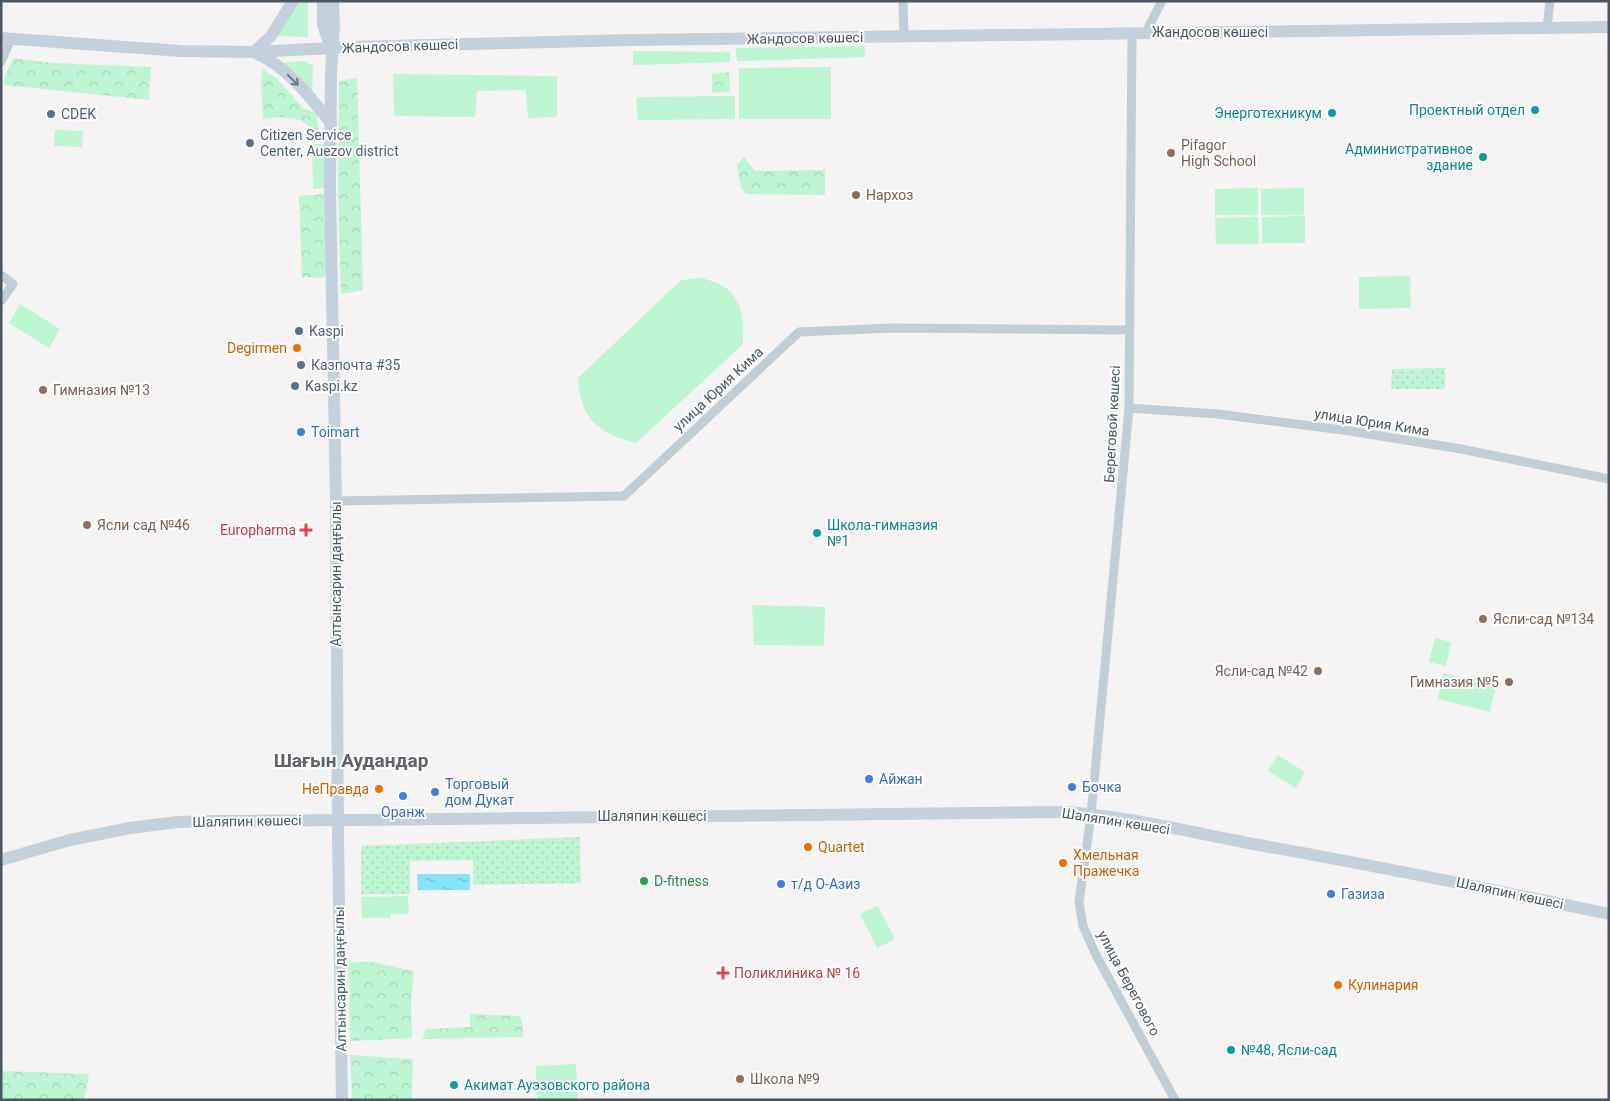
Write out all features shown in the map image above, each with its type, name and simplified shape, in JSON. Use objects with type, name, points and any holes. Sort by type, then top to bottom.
[{"type":"main road","points":[[293,1],[270,36],[254,52],[278,65],[315,103],[331,123]]},
{"type":"main road","points":[[323,1],[323,25],[332,49]]},
{"type":"main road","name":"Алтынсарин даңғылы","points":[[333,1],[330,191],[336,501],[342,1100]]},
{"type":"main road","name":"Жандосов көшесі","points":[[6,39],[181,51],[254,52],[350,47],[632,40],[1609,27]]},
{"type":"main road","name":"Шаляпин көшесі","points":[[1,860],[75,839],[130,828],[177,822],[216,820],[1052,811],[1091,815],[1303,853],[1465,883],[1609,914]]},
{"type":"street","points":[[903,1],[904,36]]},
{"type":"street","points":[[1146,32],[1162,1]]},
{"type":"street","points":[[1547,28],[1550,1]]},
{"type":"street","name":"Береговой көшесі","points":[[1091,815],[1129,408],[1132,33]]},
{"type":"street","points":[[1,62],[6,39]]},
{"type":"street","points":[[1,275],[13,284],[1,301]]},
{"type":"street","name":"улица Юрия Кима","points":[[336,501],[624,496],[799,332],[892,328],[1129,330]]},
{"type":"street","name":"улица Юрия Кима","points":[[1129,408],[1218,414],[1350,431],[1480,452],[1609,479]]},
{"type":"street","name":"улица Берегового","points":[[1091,815],[1079,890],[1083,926],[1094,953],[1176,1100]]},
{"type":"green space","points":[[297,1],[308,1],[308,37],[278,36]]},
{"type":"green space","points":[[863,46],[866,50],[864,57],[737,61],[736,48]]},
{"type":"green space","points":[[633,51],[730,52],[730,62],[633,65]]},
{"type":"green space","points":[[13,58],[54,63],[151,67],[149,100],[4,85],[5,76]]},
{"type":"green space","points":[[305,61],[313,66],[312,95],[278,63]]},
{"type":"green space","points":[[831,67],[831,119],[739,119],[739,68]]},
{"type":"green space","points":[[263,69],[277,79],[304,109],[317,113],[318,133],[301,120],[281,117],[263,119],[261,80]]},
{"type":"green space","points":[[729,72],[730,91],[712,93],[712,74]]},
{"type":"green space","points":[[393,74],[557,76],[557,117],[528,118],[526,90],[477,91],[475,117],[394,116]]},
{"type":"green space","points":[[357,78],[363,290],[341,294],[338,188],[339,81]]},
{"type":"green space","points":[[735,96],[735,119],[638,120],[636,99],[638,97]]},
{"type":"green space","points":[[55,130],[83,131],[82,147],[54,146]]},
{"type":"green space","points":[[312,144],[325,144],[325,188],[313,189]]},
{"type":"green space","points":[[744,157],[755,171],[825,170],[825,195],[746,194],[741,188],[737,165]]},
{"type":"green space","points":[[1258,188],[1258,215],[1215,215],[1215,189]]},
{"type":"green space","points":[[1304,188],[1304,215],[1261,215],[1261,189]]},
{"type":"green space","points":[[324,194],[326,273],[321,278],[302,277],[299,196]]},
{"type":"green space","points":[[1305,216],[1305,243],[1262,243],[1262,217]]},
{"type":"green space","points":[[1258,217],[1259,244],[1216,244],[1215,218]]},
{"type":"green space","points":[[1410,276],[1411,308],[1359,309],[1359,277]]},
{"type":"green space","points":[[703,278],[718,283],[735,297],[741,312],[743,344],[636,443],[601,429],[587,414],[578,378],[681,280]]},
{"type":"green space","points":[[20,304],[60,329],[49,348],[9,323]]},
{"type":"green space","points":[[1445,368],[1445,389],[1391,389],[1392,369]]},
{"type":"green space","points":[[752,605],[825,607],[824,646],[754,645]]},
{"type":"green space","points":[[1435,638],[1451,642],[1446,666],[1429,662]]},
{"type":"green space","points":[[1443,673],[1496,685],[1490,712],[1438,699]]},
{"type":"green space","points":[[1278,755],[1305,772],[1296,788],[1268,771]]},
{"type":"green space","points":[[580,837],[581,883],[473,885],[473,860],[410,861],[410,894],[361,894],[361,846]]},
{"type":"green space","points":[[408,896],[409,914],[391,914],[391,918],[362,918],[361,897]]},
{"type":"green space","points":[[878,906],[895,939],[877,948],[860,914]]},
{"type":"green space","points":[[348,962],[373,962],[414,971],[411,1001],[412,1038],[350,1041]]},
{"type":"green space","points":[[470,1014],[519,1016],[522,1020],[523,1037],[422,1039],[426,1029],[470,1027]]},
{"type":"green space","points":[[350,1055],[413,1059],[412,1100],[352,1100]]},
{"type":"green space","points":[[576,1064],[578,1100],[537,1100],[536,1066]]},
{"type":"green space","points":[[1,1071],[87,1074],[89,1078],[84,1100],[1,1100]]},
{"type":"water","points":[[417,874],[470,874],[470,890],[418,890]]},
{"type":"place","name":"Проектный отдел","points":[[1535,110]]},
{"type":"place","name":"Энерготехникум","points":[[1332,113]]},
{"type":"place","name":"CDEK","points":[[51,114]]},
{"type":"place","name":"Citizen Service Center, Auezov district","points":[[250,143]]},
{"type":"place","name":"Pifagor High School","points":[[1171,153]]},
{"type":"place","name":"Административное здание","points":[[1483,157]]},
{"type":"place","name":"Нархоз","points":[[856,195]]},
{"type":"place","name":"Kaspi","points":[[299,331]]},
{"type":"place","name":"Degirmen","points":[[297,348]]},
{"type":"place","name":"Казпочта #35","points":[[301,365]]},
{"type":"place","name":"Kaspi.kz","points":[[295,386]]},
{"type":"place","name":"Гимназия №13","points":[[43,390]]},
{"type":"place","name":"Toimart","points":[[301,432]]},
{"type":"place","name":"Ясли сад №46","points":[[87,525]]},
{"type":"place","name":"Europharma","points":[[306,530]]},
{"type":"place","name":"Школа-гимназия №1","points":[[817,533]]},
{"type":"place","name":"Ясли-сад №134","points":[[1483,619]]},
{"type":"place","name":"Ясли-сад №42","points":[[1318,671]]},
{"type":"place","name":"Гимназия №5","points":[[1509,682]]},
{"type":"place","name":"Айжан","points":[[869,779]]},
{"type":"place","name":"Бочка","points":[[1072,787]]},
{"type":"place","name":"НеПравда","points":[[379,789]]},
{"type":"place","name":"Торговый дом Дукат","points":[[435,792]]},
{"type":"place","name":"Оранж","points":[[403,796]]},
{"type":"place","name":"Quartet","points":[[808,847]]},
{"type":"place","name":"Хмельная Пражечка","points":[[1063,863]]},
{"type":"place","name":"D-fitness","points":[[644,881]]},
{"type":"place","name":"т/д О-Азиз","points":[[781,884]]},
{"type":"place","name":"Газиза","points":[[1331,894]]},
{"type":"place","name":"Поликлиника № 16","points":[[723,973]]},
{"type":"place","name":"Кулинария","points":[[1338,985]]},
{"type":"place","name":"№48, Ясли-сад","points":[[1231,1050]]},
{"type":"place","name":"Школа №9","points":[[740,1079]]},
{"type":"place","name":"Акимат Ауэзовского района","points":[[454,1085]]},
{"type":"district","name":"Шағын Аудандар","points":[[351,760]]}]
